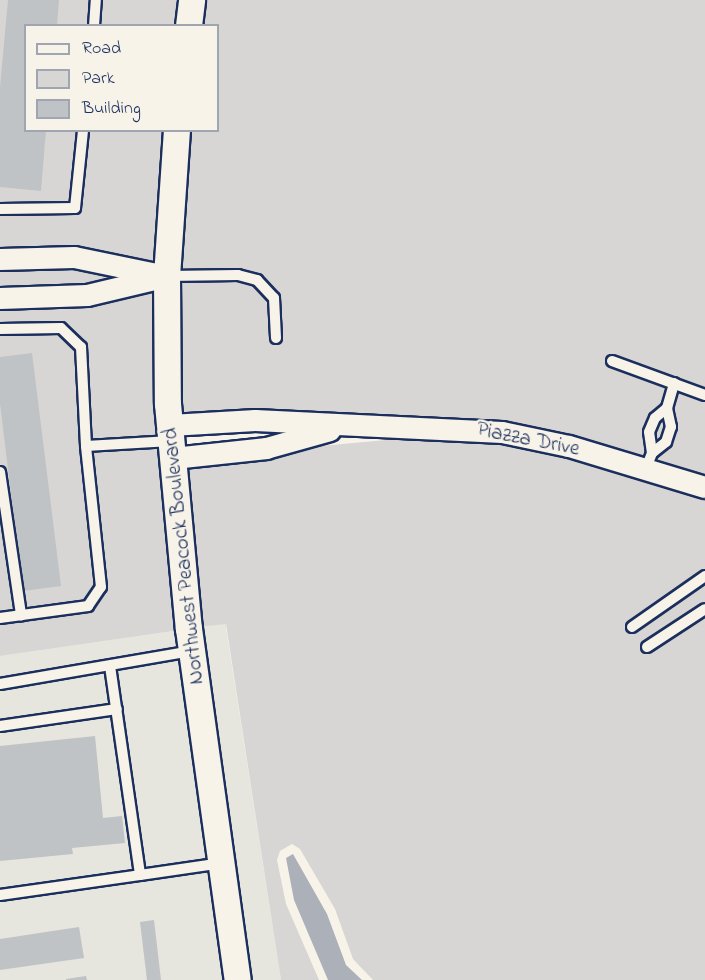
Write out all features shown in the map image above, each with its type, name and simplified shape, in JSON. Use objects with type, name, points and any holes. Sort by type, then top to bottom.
[{"type":"street","points":[[189,24],[192,0]]},
{"type":"street","name":"Northwest Peacock Boulevard","points":[[177,132],[167,276],[172,441],[192,651],[238,980]]},
{"type":"street","points":[[0,259],[74,257],[167,276]]},
{"type":"street","points":[[0,298],[87,295],[167,276]]},
{"type":"street","name":"Piazza Drive","points":[[172,441],[255,420],[502,432],[649,461],[705,487]]},
{"type":"street","name":"Piazza Drive","points":[[172,441],[266,448],[345,426]]},
{"type":"lane","points":[[94,24],[96,0]]},
{"type":"lane","points":[[0,209],[75,208],[83,132]]},
{"type":"lane","points":[[167,276],[238,275],[257,280],[274,298],[276,338]]},
{"type":"lane","points":[[0,329],[61,328],[81,346],[86,446],[101,587],[88,606],[0,618]]},
{"type":"lane","points":[[612,361],[705,395]]},
{"type":"lane","points":[[649,461],[666,442],[671,427],[667,408],[674,383]]},
{"type":"lane","points":[[649,461],[649,432],[655,418],[667,408]]},
{"type":"lane","points":[[86,446],[172,441]]},
{"type":"lane","points":[[0,472],[21,615]]},
{"type":"lane","points":[[632,627],[705,576]]},
{"type":"lane","points":[[647,647],[705,609]]},
{"type":"lane","points":[[0,684],[192,651]]},
{"type":"lane","points":[[110,666],[140,875]]},
{"type":"lane","points":[[0,726],[117,709]]},
{"type":"lane","points":[[0,895],[223,863]]},
{"type":"shaded area","points":[[226,623],[281,980],[247,980],[198,627]]},
{"type":"shaded area","points":[[180,630],[229,980],[0,980],[0,656]]},
{"type":"shaded area","points":[[293,854],[327,914],[346,965],[362,980],[328,980],[294,900],[286,858]]},
{"type":"green space","points":[[0,0],[183,0],[180,24],[24,24],[24,132],[168,132],[159,265],[0,249]]},
{"type":"green space","points":[[201,0],[705,0],[705,477],[573,435],[491,420],[278,409],[178,413],[177,284],[186,132],[219,132],[219,24],[198,24]]},
{"type":"green space","points":[[73,267],[121,278],[86,285],[0,286],[0,268]]},
{"type":"green space","points":[[158,289],[180,630],[0,656],[0,306],[87,305]]},
{"type":"green space","points":[[408,438],[522,446],[705,498],[705,980],[373,980],[353,959],[335,909],[300,849],[292,844],[280,851],[277,860],[286,904],[319,980],[281,980],[226,624],[198,627],[182,468],[265,459],[321,446]]},
{"type":"building","points":[[8,0],[59,0],[57,24],[24,24],[24,132],[46,132],[41,191],[0,187],[0,87]]},
{"type":"building","points":[[32,353],[61,586],[23,591],[0,404],[0,357]]},
{"type":"building","points":[[95,736],[103,818],[122,816],[125,843],[72,848],[73,854],[0,861],[0,746]]},
{"type":"building","points":[[154,920],[161,980],[147,980],[140,922]]},
{"type":"building","points":[[79,927],[84,958],[0,970],[0,939]]},
{"type":"building","points":[[86,976],[87,980],[66,980],[66,979]]}]
